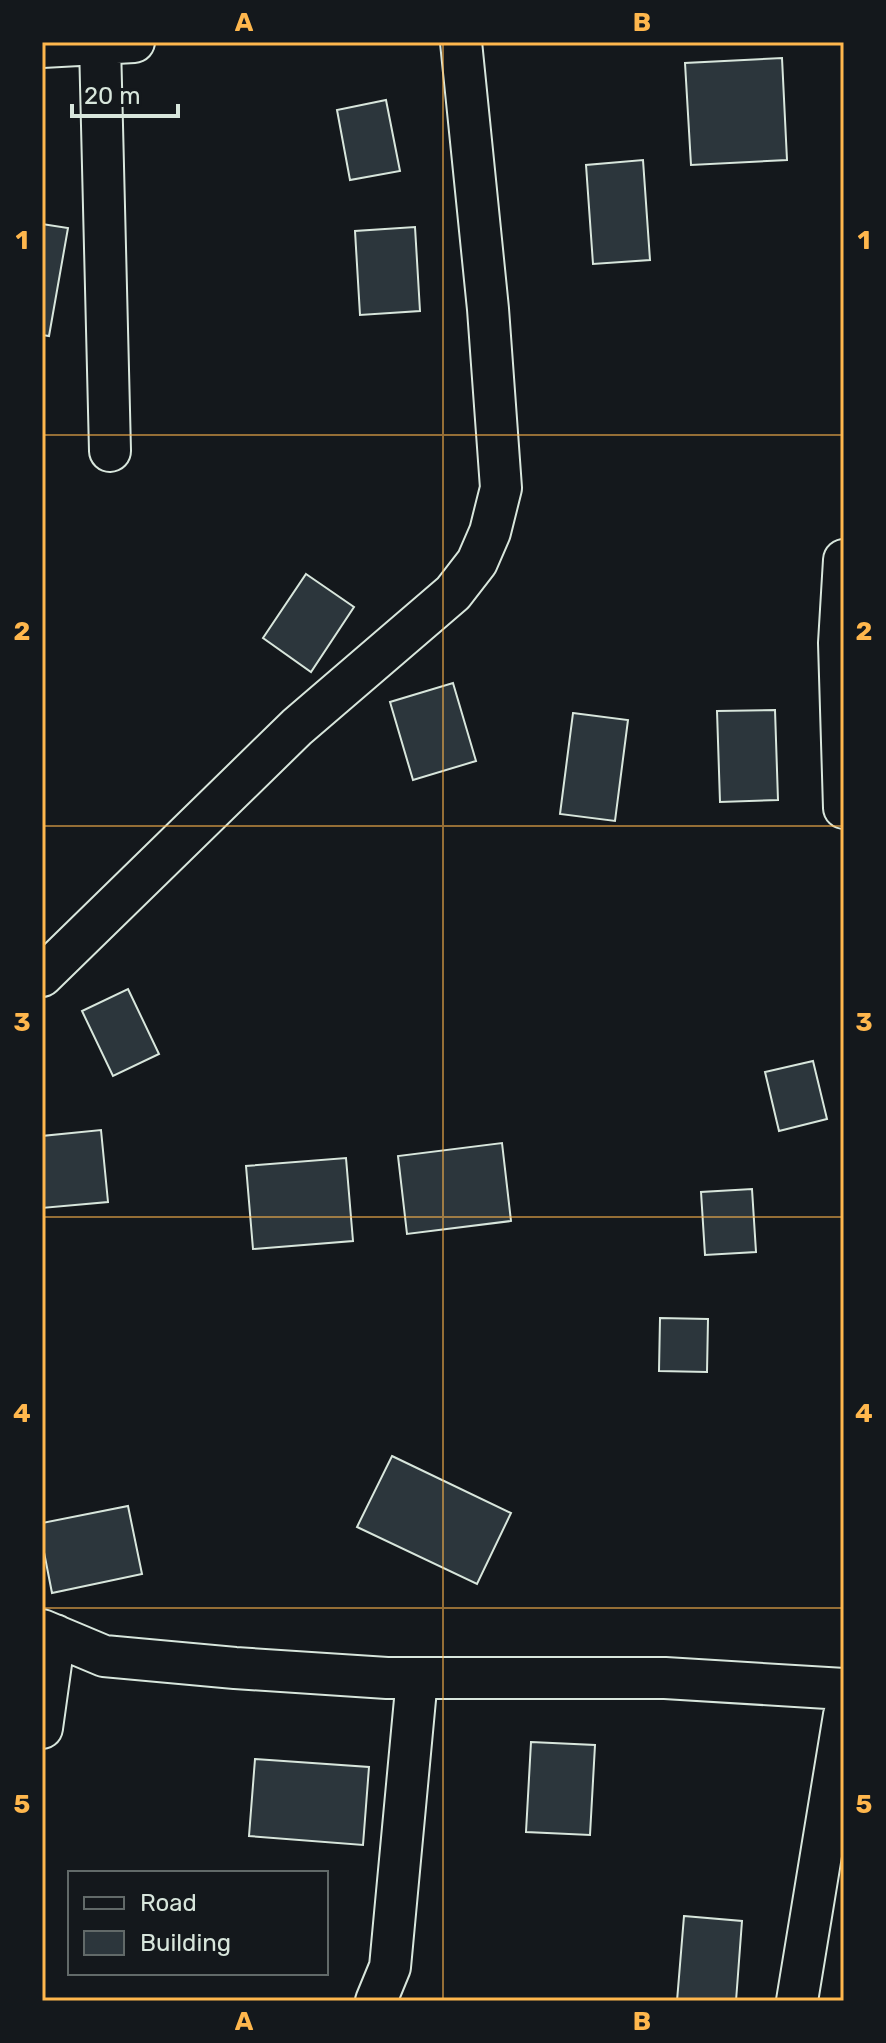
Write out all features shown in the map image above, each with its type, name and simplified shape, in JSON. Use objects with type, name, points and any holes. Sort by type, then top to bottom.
[{"type":"street","points":[[42,976],[297,727],[453,593],[477,562],[490,532],[501,488],[488,309],[461,42]]},
{"type":"street","points":[[42,47],[117,43],[110,451]]},
{"type":"street","points":[[844,560],[839,643],[844,808]]},
{"type":"street","points":[[42,1728],[49,1632],[104,1656],[235,1668],[417,1678],[665,1678],[844,1689]]},
{"type":"street","points":[[376,2001],[390,1967],[417,1678]]},
{"type":"street","points":[[797,2001],[844,1715]]},
{"type":"building","points":[[782,58],[787,160],[691,165],[685,63]]},
{"type":"building","points":[[386,100],[400,171],[350,180],[337,110]]},
{"type":"building","points":[[643,160],[650,260],[593,264],[586,165]]},
{"type":"building","points":[[42,224],[68,228],[49,336],[42,335]]},
{"type":"building","points":[[415,227],[420,311],[360,315],[355,231]]},
{"type":"building","points":[[306,574],[354,607],[311,672],[263,638]]},
{"type":"building","points":[[453,683],[476,761],[413,780],[390,702]]},
{"type":"building","points":[[775,710],[778,800],[720,802],[717,711]]},
{"type":"building","points":[[573,713],[628,720],[615,821],[560,814]]},
{"type":"building","points":[[128,989],[159,1054],[113,1076],[82,1011]]},
{"type":"building","points":[[813,1061],[827,1119],[779,1131],[765,1072]]},
{"type":"building","points":[[101,1130],[108,1202],[42,1208],[42,1136]]},
{"type":"building","points":[[502,1143],[511,1221],[407,1234],[398,1156]]},
{"type":"building","points":[[346,1158],[353,1241],[253,1249],[246,1166]]},
{"type":"building","points":[[752,1189],[756,1252],[705,1255],[701,1192]]},
{"type":"building","points":[[660,1318],[708,1319],[707,1372],[659,1371]]},
{"type":"building","points":[[392,1456],[511,1513],[477,1584],[357,1527]]},
{"type":"building","points":[[128,1506],[142,1574],[52,1593],[42,1542],[42,1523]]},
{"type":"building","points":[[531,1742],[595,1745],[590,1835],[526,1832]]},
{"type":"building","points":[[255,1759],[369,1767],[363,1845],[249,1836]]},
{"type":"building","points":[[684,1916],[742,1921],[736,2001],[677,2001]]}]
